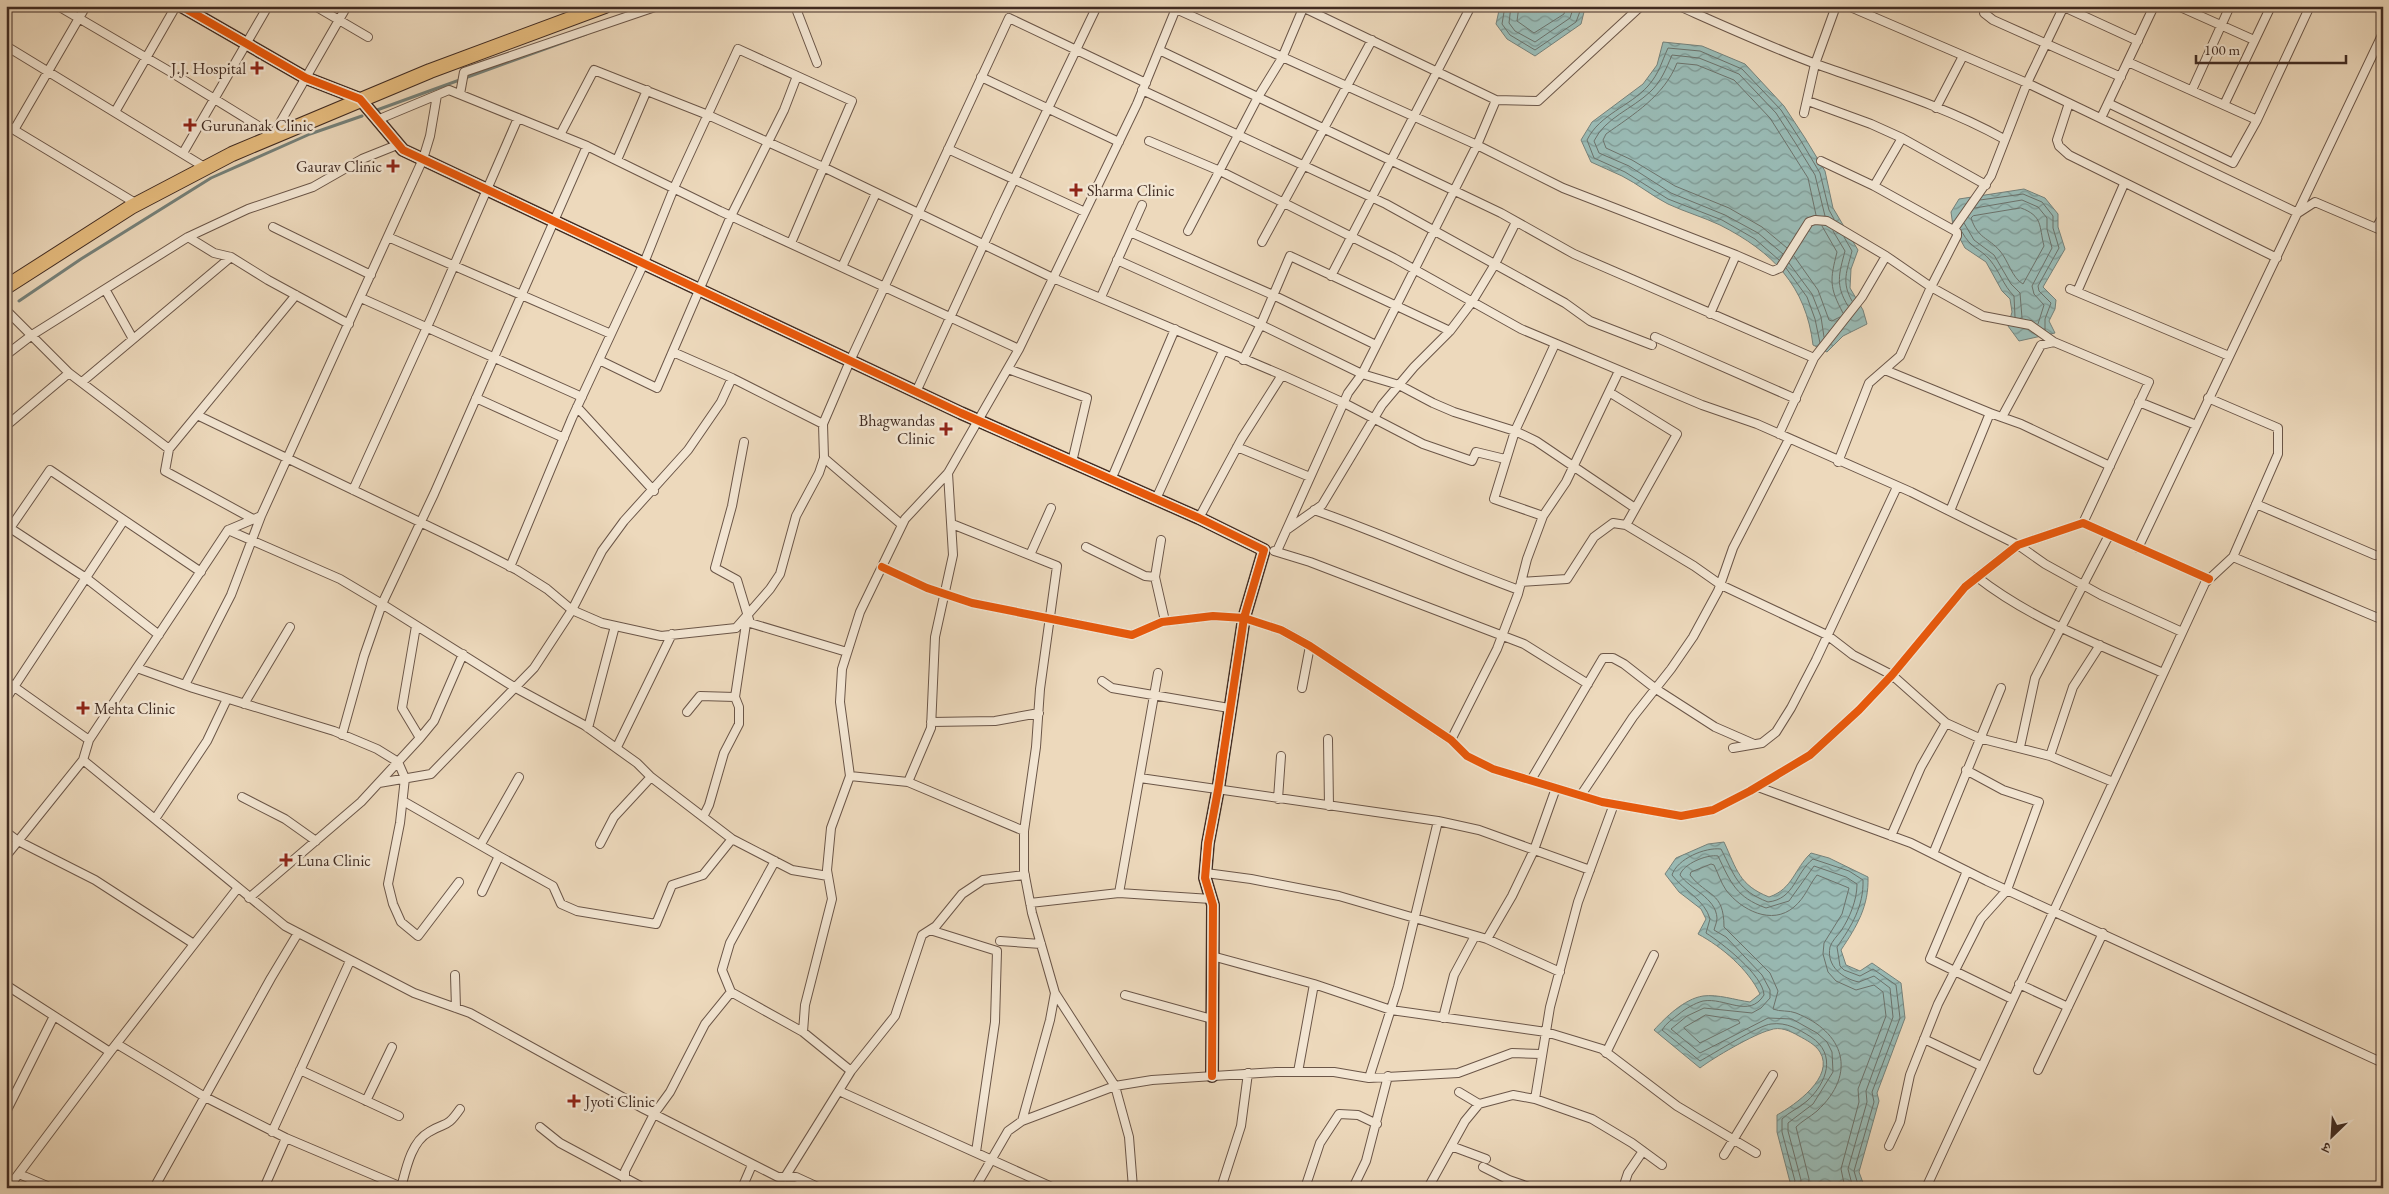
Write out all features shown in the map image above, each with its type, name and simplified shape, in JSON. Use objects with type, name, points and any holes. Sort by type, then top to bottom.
[{"type":"highway","points":[[6,287],[137,204],[273,135],[430,71],[605,6]]},
{"type":"street","points":[[58,6],[273,135],[347,6]]},
{"type":"street","points":[[14,130],[86,6]]},
{"type":"street","points":[[115,112],[176,6]]},
{"type":"street","points":[[181,6],[306,78],[360,99],[397,144],[423,159],[487,190],[978,421],[1199,518],[1264,550],[1277,551],[1524,644],[1588,684]]},
{"type":"street","points":[[183,153],[268,6]]},
{"type":"street","points":[[315,6],[368,37]]},
{"type":"street","points":[[460,94],[464,72],[658,6]]},
{"type":"street","points":[[795,6],[816,63]]},
{"type":"street","points":[[916,392],[1097,6]]},
{"type":"street","points":[[1331,276],[1471,6]]},
{"type":"street","points":[[1188,231],[1258,97],[1282,58],[1303,7],[1496,100],[1538,101],[1641,6]]},
{"type":"street","points":[[1679,6],[1815,64],[1976,123],[2004,139]]},
{"type":"street","points":[[1804,113],[1815,64],[1836,6]]},
{"type":"street","points":[[1848,6],[2101,118],[2298,213]]},
{"type":"street","points":[[1985,6],[1984,13],[1992,20],[2121,77]]},
{"type":"street","points":[[2101,118],[2154,6]]},
{"type":"street","points":[[2178,6],[2254,40]]},
{"type":"street","points":[[2192,90],[2230,6]]},
{"type":"street","points":[[2224,105],[2271,6]]},
{"type":"street","points":[[2108,103],[2233,163],[2257,120],[2310,6]]},
{"type":"street","points":[[1954,229],[1986,185],[2027,84],[2064,7],[2138,41]]},
{"type":"street","points":[[803,1032],[805,1005],[832,899],[828,876],[831,828],[850,776],[840,702],[842,669],[860,612],[905,519],[948,474],[1019,349],[1119,142],[1177,8],[1282,58],[1476,145],[1563,188],[1773,271],[1780,268],[1799,235],[1809,222],[1815,220],[1826,221],[1886,256],[1931,287],[1983,316],[2030,325],[2054,342],[2149,382],[2083,523]]},
{"type":"street","points":[[199,416],[510,566],[547,589],[572,610],[615,626],[661,636],[736,628],[747,617],[780,574],[796,516],[820,473],[824,458],[823,424],[850,361],[1009,18],[1076,50],[1238,136],[1371,197],[1565,303],[1590,321],[1652,345]]},
{"type":"street","points":[[2138,548],[2383,33]]},
{"type":"street","points":[[1262,242],[1372,40]]},
{"type":"street","points":[[6,46],[206,168]]},
{"type":"street","points":[[510,566],[577,406],[644,264],[674,188],[738,49],[852,101],[790,243]]},
{"type":"street","points":[[1159,50],[1454,190],[1574,254],[1814,358]]},
{"type":"street","points":[[1936,108],[1963,56]]},
{"type":"street","points":[[2128,62],[2257,120]]},
{"type":"street","points":[[560,135],[594,70],[708,115],[768,142],[1053,278],[1344,403],[1423,444],[1472,461],[1476,452],[1505,459]]},
{"type":"street","points":[[599,360],[657,388],[731,216],[768,142],[797,76]]},
{"type":"street","points":[[981,77],[1119,142]]},
{"type":"street","points":[[378,120],[449,90],[587,146],[731,216],[1019,349]]},
{"type":"street","points":[[617,160],[647,90]]},
{"type":"street","points":[[185,685],[231,595],[252,540],[257,517],[287,459],[350,324],[423,159],[438,96]]},
{"type":"street","points":[[1277,551],[1344,403],[1362,374],[1396,307],[1476,145],[1496,100]]},
{"type":"street","points":[[1808,101],[1872,124],[1902,138],[1986,185]]},
{"type":"street","points":[[2069,104],[2059,132],[2059,146],[2069,155],[2124,184],[2277,258]]},
{"type":"street","points":[[353,490],[427,327],[518,118]]},
{"type":"street","points":[[6,125],[137,204]]},
{"type":"street","points":[[1874,186],[1902,138]]},
{"type":"street","points":[[1149,141],[1220,171],[1282,204],[1415,268],[1521,329],[1619,372],[1780,434],[1838,462],[1897,486],[2018,545],[2046,564],[2083,585],[2182,632]]},
{"type":"street","points":[[6,355],[32,335],[188,237],[248,209],[313,187],[362,159],[397,144]]},
{"type":"street","points":[[342,735],[364,656],[382,604],[421,522],[587,146]]},
{"type":"street","points":[[948,149],[1015,178],[1085,212]]},
{"type":"street","points":[[1821,161],[1874,186],[1957,232],[1957,236],[1931,287],[1900,356],[1869,383],[1838,462]]},
{"type":"street","points":[[2124,184],[2073,290],[2229,356]]},
{"type":"street","points":[[842,267],[876,193]]},
{"type":"street","points":[[2298,213],[2316,202],[2380,229],[2383,216]]},
{"type":"street","points":[[1101,297],[1142,205]]},
{"type":"street","points":[[1286,530],[1322,505],[1374,419],[1399,385],[1450,331],[1472,302],[1496,264],[1516,222]]},
{"type":"street","points":[[273,226],[371,275]]},
{"type":"street","points":[[1130,232],[1273,295],[1376,345]]},
{"type":"street","points":[[188,237],[214,254],[231,257],[296,296],[350,324]]},
{"type":"street","points":[[388,237],[611,334]]},
{"type":"street","points":[[1243,360],[1261,324],[1290,256],[1450,331]]},
{"type":"street","points":[[1710,314],[1736,256]]},
{"type":"street","points":[[1780,434],[1814,358],[1862,297],[1886,256]]},
{"type":"street","points":[[82,382],[231,257]]},
{"type":"street","points":[[1118,260],[1261,324],[1362,374],[1399,385],[1454,412],[1515,431],[1536,441],[1635,508]]},
{"type":"street","points":[[105,289],[133,339]]},
{"type":"street","points":[[257,517],[165,470],[169,449],[199,416],[296,296]]},
{"type":"street","points":[[361,298],[582,397]]},
{"type":"street","points":[[6,310],[69,373],[169,449]]},
{"type":"street","points":[[1112,480],[1175,329]]},
{"type":"street","points":[[1655,337],[1796,399]]},
{"type":"street","points":[[2002,417],[2041,345],[2054,342]]},
{"type":"street","points":[[1543,516],[1494,499],[1515,431],[1554,344]]},
{"type":"street","points":[[1156,499],[1222,351]]},
{"type":"street","points":[[673,352],[732,378],[823,424]]},
{"type":"street","points":[[1008,369],[1087,398],[1072,462]]},
{"type":"street","points":[[1885,370],[2002,417],[2110,466]]},
{"type":"street","points":[[1451,740],[1502,635],[1543,516],[1566,482],[1619,372]]},
{"type":"street","points":[[6,426],[69,373]]},
{"type":"street","points":[[1199,518],[1237,447],[1282,376]]},
{"type":"street","points":[[379,782],[430,774],[534,668],[572,610],[602,551],[624,521],[654,491],[688,450],[721,402],[732,378]]},
{"type":"street","points":[[1609,392],[1677,434],[1626,525]]},
{"type":"street","points":[[476,398],[564,438]]},
{"type":"street","points":[[1926,1188],[2205,583],[2233,557],[2278,454],[2278,428],[2208,398]]},
{"type":"street","points":[[2140,402],[2196,425]]},
{"type":"street","points":[[577,406],[654,491]]},
{"type":"street","points":[[1950,511],[1990,412]]},
{"type":"street","points":[[1581,795],[1633,717],[1693,637],[1721,585],[1733,548],[1789,439]]},
{"type":"street","points":[[744,442],[732,506],[715,568],[737,580],[750,623],[847,652]]},
{"type":"street","points":[[1237,447],[1310,477]]},
{"type":"street","points":[[824,458],[902,526]]},
{"type":"street","points":[[159,635],[86,578],[8,532],[50,470],[201,572]]},
{"type":"street","points":[[908,782],[932,722],[935,637],[953,555],[948,474]]},
{"type":"street","points":[[1733,748],[1762,743],[1776,732],[1812,668],[1897,486]]},
{"type":"street","points":[[2256,504],[2375,554]]},
{"type":"street","points":[[1030,555],[1051,508]]},
{"type":"street","points":[[1314,510],[1360,526],[1449,564],[1520,586],[1567,578],[1594,537],[1613,523],[1626,525],[1694,566],[1721,585],[1827,635],[1853,655],[1892,674],[1946,722],[1979,738],[2050,756],[2113,782]]},
{"type":"street","points":[[6,856],[83,760],[89,740],[228,530],[257,517]]},
{"type":"street","points":[[6,699],[124,520]]},
{"type":"street","points":[[882,567],[944,594],[972,603],[1132,635],[1165,622],[1213,616],[1244,618],[1281,630],[1310,646],[1451,740],[1467,756],[1493,769],[1614,804],[1681,816],[1713,810],[1758,787],[1810,755],[1859,710],[1965,587],[2018,545],[2083,523],[2209,579]]},
{"type":"street","points":[[952,524],[1057,566],[1036,747],[1024,831],[1025,875],[1030,903],[1055,993],[1116,1086],[1129,1137],[1134,1188]]},
{"type":"street","points":[[228,530],[340,579],[514,687],[588,728],[638,762],[651,778],[732,839],[792,870],[828,876]]},
{"type":"street","points":[[2020,748],[2035,678],[2110,535]]},
{"type":"street","points":[[1161,540],[1155,577],[1165,622]]},
{"type":"street","points":[[1086,547],[1145,576],[1155,577]]},
{"type":"street","points":[[1212,1076],[1211,899],[1206,873],[1208,843],[1218,790],[1244,618],[1264,550]]},
{"type":"street","points":[[2233,557],[2383,620]]},
{"type":"street","points":[[1977,577],[2000,595],[2061,627],[2163,673]]},
{"type":"street","points":[[703,817],[709,806],[724,753],[739,724],[739,708],[735,698],[747,617]]},
{"type":"street","points":[[416,626],[402,708],[420,738]]},
{"type":"street","points":[[588,728],[615,626]]},
{"type":"street","points":[[244,704],[290,627]]},
{"type":"street","points":[[617,747],[672,634]]},
{"type":"street","points":[[2050,756],[2073,687],[2100,645]]},
{"type":"street","points":[[1302,688],[1310,646]]},
{"type":"street","points":[[249,898],[361,802],[420,738],[434,720],[463,654]]},
{"type":"street","points":[[1531,780],[1603,658],[1613,658],[1624,664],[1656,688],[1715,727],[1754,744]]},
{"type":"street","points":[[137,668],[227,699],[342,735],[377,750],[398,762],[405,778],[403,801],[388,884],[392,904],[401,922],[418,936],[459,882]]},
{"type":"street","points":[[1120,893],[1158,673]]},
{"type":"street","points":[[6,681],[89,740]]},
{"type":"street","points":[[1102,681],[1112,688],[1229,708]]},
{"type":"street","points":[[1933,854],[2000,688]]},
{"type":"street","points":[[687,712],[700,696],[735,698]]},
{"type":"street","points":[[155,820],[207,741],[227,699]]},
{"type":"street","points":[[932,722],[995,721],[1039,713]]},
{"type":"street","points":[[1891,836],[1921,767],[1946,722]]},
{"type":"street","points":[[1328,739],[1329,806]]},
{"type":"street","points":[[1278,799],[1281,756]]},
{"type":"street","points":[[83,760],[284,926],[414,993],[470,1013],[654,1114],[778,1178],[796,1177],[820,1188]]},
{"type":"street","points":[[1889,1146],[1900,1122],[1910,1075],[1924,1039],[1954,972],[1981,919],[2007,890],[2039,802],[2003,790],[1966,770]]},
{"type":"street","points":[[850,776],[908,782],[1024,831]]},
{"type":"street","points":[[481,844],[519,777]]},
{"type":"street","points":[[600,844],[614,817],[651,778]]},
{"type":"street","points":[[1140,778],[1438,821],[1479,830],[1590,870]]},
{"type":"street","points":[[1758,787],[1891,836],[1933,854],[1966,871],[2383,1063]]},
{"type":"street","points":[[1487,939],[1512,896],[1534,850],[1556,788]]},
{"type":"street","points":[[242,797],[286,819],[316,841]]},
{"type":"street","points":[[403,801],[553,886],[561,904],[577,911],[656,924],[672,884],[703,875],[732,839]]},
{"type":"street","points":[[1535,1099],[1541,1054],[1578,902],[1614,804]]},
{"type":"street","points":[[1369,1078],[1391,1010],[1438,821]]},
{"type":"street","points":[[6,832],[18,841],[95,880],[194,944]]},
{"type":"street","points":[[482,892],[499,856]]},
{"type":"street","points":[[775,861],[730,943],[722,970],[731,992],[803,1032],[851,1071]]},
{"type":"street","points":[[1966,871],[1930,958],[1954,972],[2012,999]]},
{"type":"street","points":[[1206,873],[1251,879],[1339,896],[1487,939],[1560,972]]},
{"type":"street","points":[[785,1177],[851,1071],[895,1016],[922,935],[936,926],[962,894],[983,880],[1025,875]]},
{"type":"street","points":[[8,1188],[110,1052],[237,889]]},
{"type":"street","points":[[1030,903],[1120,893],[1211,899]]},
{"type":"street","points":[[930,930],[997,950],[996,1022],[976,1152]]},
{"type":"street","points":[[154,1188],[298,933]]},
{"type":"street","points":[[2038,1070],[2103,933]]},
{"type":"street","points":[[1443,1018],[1454,975],[1474,936]]},
{"type":"street","points":[[1000,941],[1042,944]]},
{"type":"street","points":[[1606,1053],[1654,955]]},
{"type":"street","points":[[1212,956],[1314,984],[1391,1010],[1546,1032],[1602,1049],[1677,1106],[1756,1153]]},
{"type":"street","points":[[272,1132],[350,961]]},
{"type":"street","points":[[454,975],[456,1008]]},
{"type":"street","points":[[1298,1072],[1314,984]]},
{"type":"street","points":[[2019,984],[2068,1007]]},
{"type":"street","points":[[6,985],[110,1052]]},
{"type":"street","points":[[625,1188],[625,1171],[654,1114],[670,1092],[704,1024],[731,992]]},
{"type":"street","points":[[1022,1121],[1050,1020],[1055,993]]},
{"type":"street","points":[[1125,995],[1212,1019]]},
{"type":"street","points":[[6,1112],[54,1016]]},
{"type":"street","points":[[1924,1039],[1981,1066]]},
{"type":"street","points":[[117,1044],[205,1097],[272,1132],[402,1187],[408,1163],[419,1141],[428,1132],[449,1124],[460,1109]]},
{"type":"street","points":[[366,1101],[392,1047]]},
{"type":"street","points":[[975,1188],[1008,1131],[1022,1121],[1116,1086],[1152,1080],[1298,1072],[1334,1072],[1369,1078],[1458,1073],[1512,1053],[1541,1054]]},
{"type":"street","points":[[300,1070],[399,1116]]},
{"type":"street","points":[[1221,1188],[1241,1126],[1248,1074]]},
{"type":"street","points":[[1724,1155],[1772,1075]]},
{"type":"street","points":[[1353,1188],[1366,1161],[1388,1076]]},
{"type":"street","points":[[839,1090],[1054,1188]]},
{"type":"street","points":[[1459,1092],[1479,1104]]},
{"type":"street","points":[[1428,1188],[1465,1121],[1479,1104],[1513,1095],[1535,1099],[1592,1119],[1662,1165]]},
{"type":"street","points":[[1305,1188],[1320,1143],[1339,1114],[1358,1115],[1377,1124]]},
{"type":"street","points":[[540,1127],[560,1143],[644,1188]]},
{"type":"street","points":[[264,1188],[286,1138]]},
{"type":"street","points":[[1451,1146],[1486,1159]]},
{"type":"street","points":[[1623,1188],[1628,1173],[1643,1151]]},
{"type":"street","points":[[742,1188],[752,1165]]},
{"type":"street","points":[[1483,1167],[1509,1180],[1532,1188]]},
{"type":"street","points":[[19,1174],[52,1188]]},
{"type":"water","points":[[1500,6],[1590,6],[1584,12],[1581,24],[1535,56],[1507,39],[1496,24]]},
{"type":"water","points":[[1663,42],[1702,46],[1745,64],[1784,106],[1825,171],[1833,208],[1858,250],[1851,269],[1850,288],[1863,310],[1867,324],[1843,336],[1827,352],[1813,345],[1803,305],[1784,273],[1771,259],[1739,235],[1720,225],[1668,204],[1628,179],[1591,162],[1581,140],[1592,122],[1643,84],[1657,65]]},
{"type":"water","points":[[2024,189],[2045,198],[2058,214],[2058,227],[2065,249],[2043,287],[2056,300],[2055,309],[2049,321],[2055,333],[2019,341],[2008,326],[2012,312],[2010,299],[2002,291],[1986,262],[1965,248],[1953,226],[1951,212],[1959,199]]},
{"type":"water","points":[[1724,842],[1740,876],[1751,887],[1769,897],[1788,884],[1811,853],[1829,858],[1868,877],[1864,907],[1852,933],[1841,950],[1846,965],[1860,971],[1872,963],[1901,983],[1905,1018],[1877,1093],[1879,1101],[1859,1172],[1865,1188],[1775,1188],[1790,1182],[1777,1132],[1777,1115],[1802,1097],[1818,1080],[1822,1071],[1823,1061],[1820,1052],[1813,1044],[1789,1031],[1774,1029],[1744,1041],[1700,1068],[1654,1030],[1676,1009],[1696,998],[1715,996],[1750,1002],[1760,994],[1749,976],[1734,960],[1716,945],[1698,934],[1706,919],[1701,909],[1679,892],[1665,874],[1676,858],[1708,844]]},
{"type":"waterway","points":[[658,9],[667,6]]},
{"type":"waterway","points":[[377,110],[586,34]]},
{"type":"waterway","points":[[19,301],[81,259],[211,178],[310,134],[362,116]]},
{"type":"cycle path","points":[[181,6],[306,78],[360,99],[403,150],[961,413],[1199,518],[1264,550],[1244,618],[1218,790],[1208,843],[1205,878],[1213,905],[1212,1076]]},
{"type":"cycle path","points":[[882,567],[927,588],[972,603],[1132,635],[1162,622],[1213,616],[1244,618],[1281,630],[1310,646],[1451,740],[1467,756],[1493,769],[1602,802],[1681,816],[1713,810],[1750,791],[1810,755],[1859,710],[1892,675],[1965,587],[2018,545],[2083,523],[2209,579]]},
{"type":"place","name":"J.J. Hospital","points":[[257,68]]},
{"type":"place","name":"Gurunanak Clinic","points":[[190,125]]},
{"type":"place","name":"Gaurav Clinic","points":[[393,166]]},
{"type":"place","name":"Sharma Clinic","points":[[1076,190]]},
{"type":"place","name":"Bhagwandas Clinic","points":[[946,429]]},
{"type":"place","name":"Mehta Clinic","points":[[83,708]]},
{"type":"place","name":"Luna Clinic","points":[[286,860]]},
{"type":"place","name":"Jyoti Clinic","points":[[574,1101]]}]
